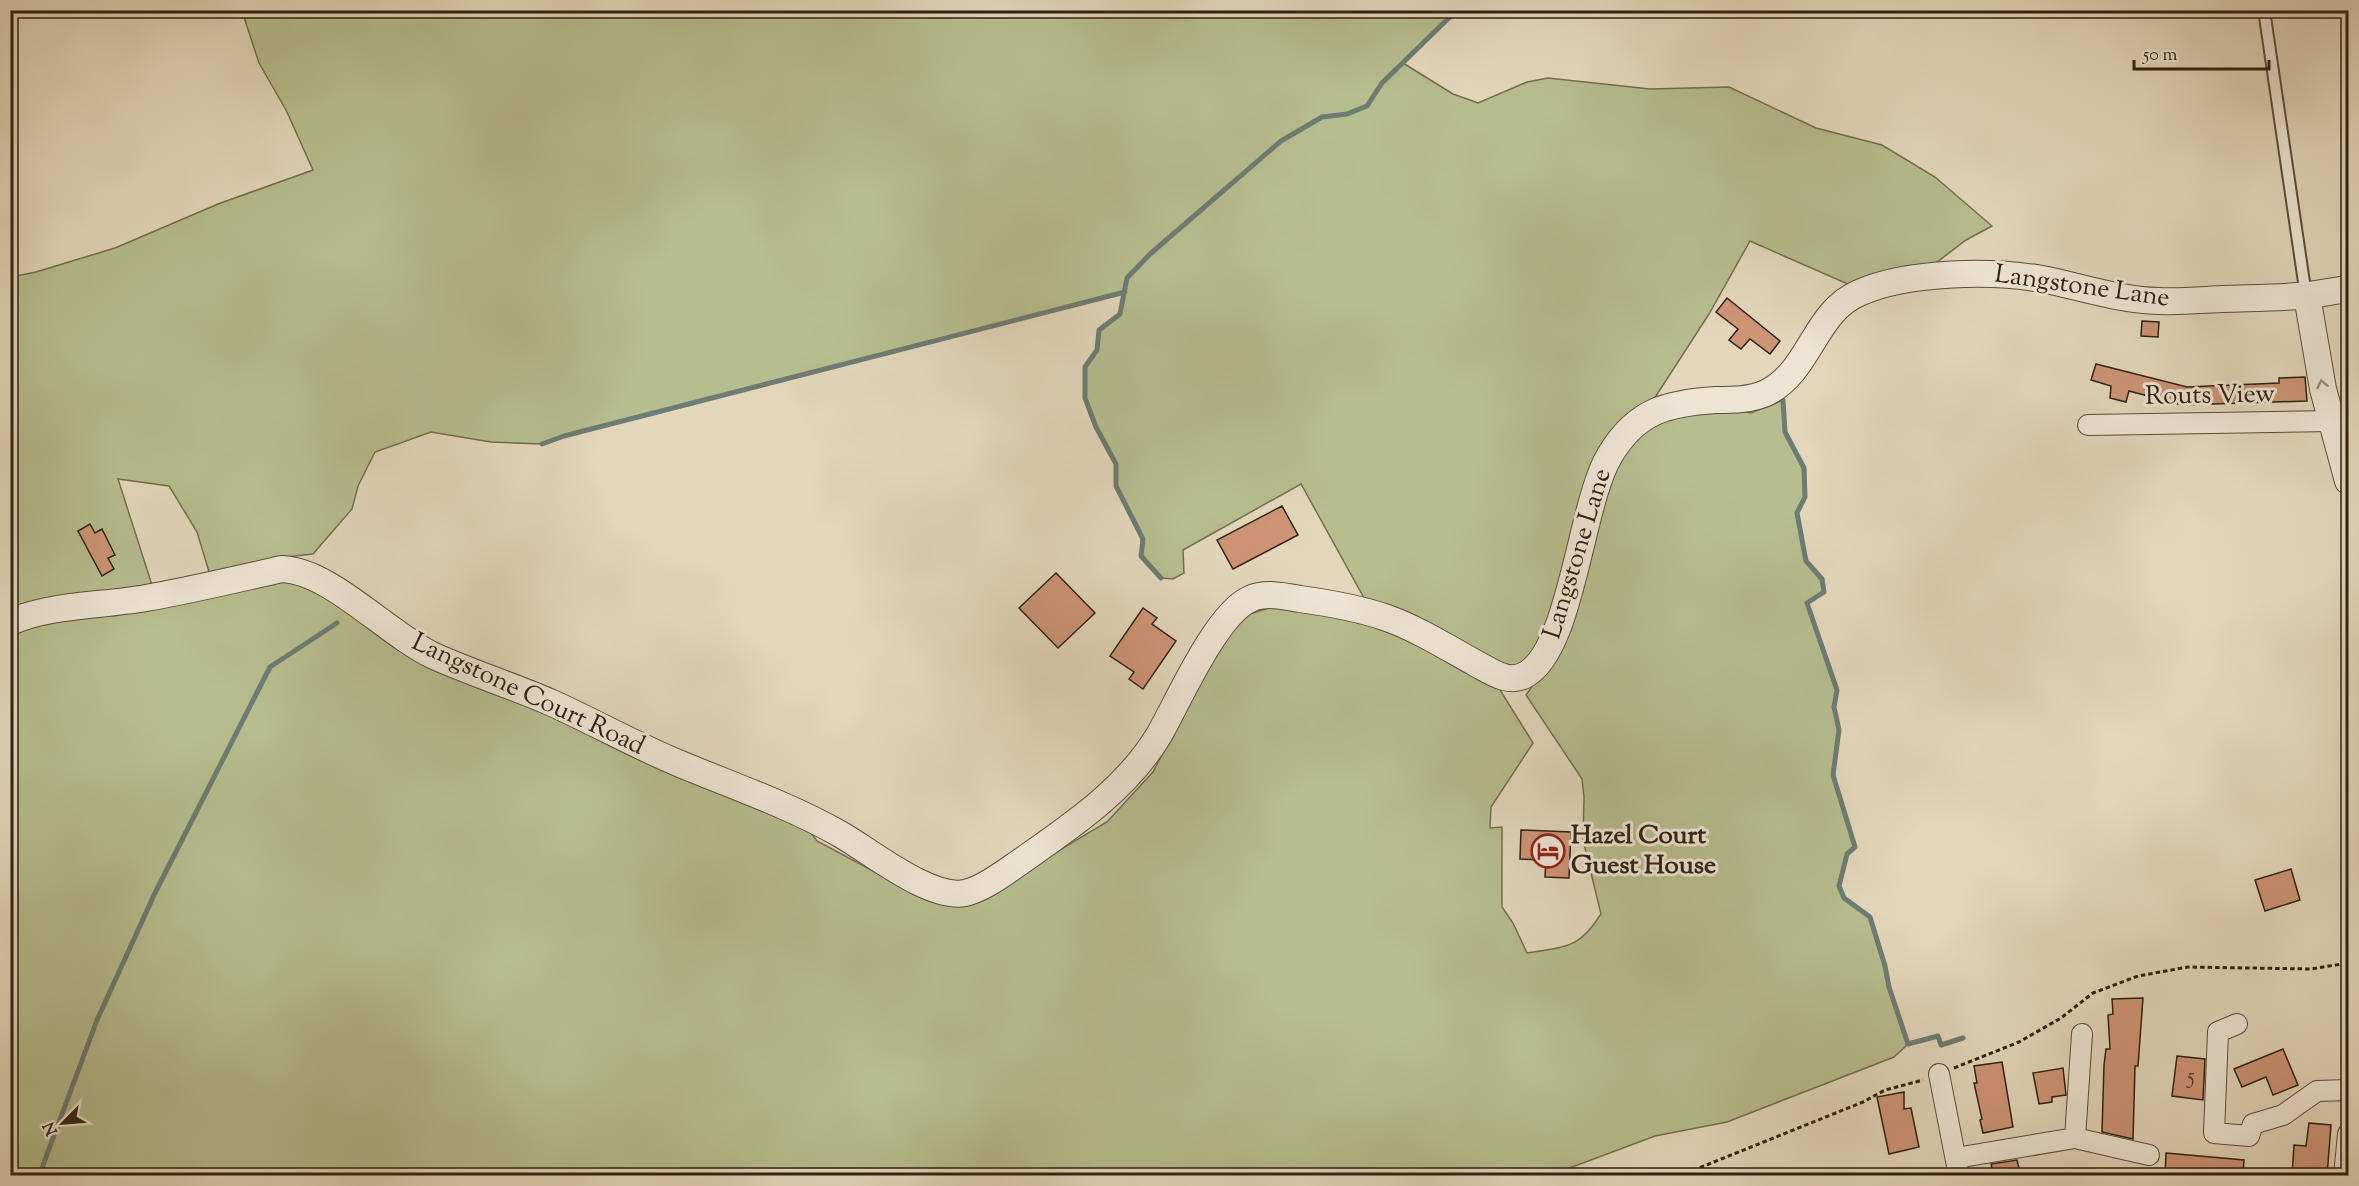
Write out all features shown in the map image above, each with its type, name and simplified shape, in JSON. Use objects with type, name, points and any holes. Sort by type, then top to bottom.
[{"type":"street","name":"Langstone Lane","points":[[968,893],[1004,873],[1042,847],[1118,787],[1155,741],[1206,646],[1248,600],[1276,595],[1336,604],[1389,618],[1502,678],[1520,678],[1535,667],[1550,646],[1565,606],[1590,504],[1603,465],[1619,439],[1639,420],[1659,408],[1690,402],[1762,395],[1787,379],[1801,363],[1833,311],[1842,302],[1859,293],[1884,284],[1913,279],[1979,274],[2010,274],[2104,294],[2156,301],[2307,296],[2349,290]]},
{"type":"street","points":[[2307,296],[2323,390],[2349,481]]},
{"type":"street","name":"Routs View","points":[[2088,424],[2332,421]]},
{"type":"street","name":"Langstone Court Road","points":[[10,622],[27,615],[146,598],[282,569],[300,570],[318,578],[406,640],[435,656],[522,690],[667,759],[806,815],[849,839],[891,867],[933,889],[951,893],[968,893]]},
{"type":"street","points":[[2237,1024],[2218,1032],[2214,1133],[2249,1136],[2253,1124],[2283,1115],[2317,1090],[2349,1090]]},
{"type":"street","points":[[2075,1138],[2082,1034]]},
{"type":"street","points":[[1939,1074],[1958,1167],[2075,1138],[2149,1155]]},
{"type":"street","points":[[2344,1176],[2349,1134]]},
{"type":"lane","points":[[2264,10],[2307,296]]},
{"type":"path","points":[[1679,1176],[1863,1102],[1885,1090],[1912,1085],[2019,1042],[2061,1018],[2092,993],[2139,976],[2188,967],[2311,969],[2349,963]]},
{"type":"green space","points":[[242,11],[1457,11],[1403,63],[1453,94],[1478,103],[1527,82],[1548,78],[1650,89],[1729,87],[1816,128],[1882,145],[1935,177],[1992,226],[1966,240],[1928,269],[1850,285],[1750,241],[1709,314],[1656,396],[1624,425],[1542,645],[1521,666],[1507,668],[1369,607],[1301,484],[1183,550],[1184,573],[1173,579],[1161,578],[1141,556],[1143,539],[1116,486],[1116,464],[1096,427],[1085,398],[1085,367],[1097,350],[1099,330],[1120,314],[1124,292],[564,436],[542,444],[491,442],[431,432],[375,452],[358,486],[352,509],[313,554],[286,557],[210,575],[197,532],[169,486],[118,479],[152,585],[11,614],[11,277],[36,272],[115,248],[218,204],[313,170],[286,110],[259,63]]},
{"type":"green space","points":[[1783,400],[1785,432],[1804,468],[1805,497],[1797,513],[1806,560],[1822,579],[1824,592],[1807,604],[1837,690],[1834,707],[1839,730],[1833,775],[1855,847],[1847,854],[1839,886],[1844,898],[1870,917],[1889,987],[1908,1044],[1894,1057],[1727,1122],[1655,1136],[1551,1175],[11,1175],[10,632],[37,620],[301,577],[421,660],[800,819],[817,841],[903,887],[981,897],[1107,822],[1153,772],[1196,689],[1239,617],[1279,605],[1387,626],[1497,685],[1533,743],[1491,807],[1490,828],[1502,827],[1502,907],[1513,923],[1527,953],[1561,947],[1578,940],[1593,926],[1601,914],[1583,840],[1582,779],[1526,695],[1545,668],[1604,483],[1644,424],[1717,407],[1751,413]]},
{"type":"building","points":[[1727,298],[1780,341],[1770,354],[1750,339],[1741,349],[1729,340],[1738,329],[1716,312]]},
{"type":"building","points":[[2142,321],[2159,322],[2158,337],[2141,336]]},
{"type":"building","points":[[2096,364],[2187,387],[2279,383],[2279,378],[2305,377],[2307,401],[2182,405],[2129,391],[2126,402],[2110,398],[2111,386],[2091,380]]},
{"type":"building","points":[[1282,506],[1298,535],[1233,569],[1217,540]]},
{"type":"building","points":[[90,524],[95,533],[102,529],[115,555],[108,558],[114,569],[102,576],[78,531]]},
{"type":"building","points":[[1056,573],[1095,613],[1058,648],[1019,608]]},
{"type":"building","points":[[1143,608],[1157,618],[1152,624],[1176,641],[1143,689],[1129,679],[1134,672],[1110,656]]},
{"type":"building","points":[[1521,830],[1571,832],[1569,878],[1545,877],[1546,860],[1520,859]]},
{"type":"building","points":[[2291,869],[2300,900],[2265,911],[2255,880]]},
{"type":"building","points":[[2143,998],[2138,1066],[2135,1066],[2133,1139],[2102,1132],[2104,1065],[2106,1049],[2110,1049],[2108,1015],[2113,1014],[2112,999]]},
{"type":"building","points":[[2283,1049],[2298,1085],[2273,1095],[2266,1077],[2242,1087],[2234,1069]]},
{"type":"building","points":[[2177,1056],[2205,1059],[2203,1100],[2172,1096]]},
{"type":"building","points":[[2002,1062],[2013,1127],[1983,1133],[1974,1083],[1977,1083],[1974,1066]]},
{"type":"building","points":[[2063,1068],[2066,1095],[2052,1097],[2052,1102],[2039,1104],[2033,1073]]},
{"type":"building","points":[[1904,1092],[1904,1109],[1911,1108],[1919,1147],[1889,1154],[1877,1097]]},
{"type":"building","points":[[2309,1123],[2331,1125],[2327,1176],[2292,1176],[2294,1145],[2306,1146]]},
{"type":"building","points":[[2166,1153],[2244,1160],[2243,1176],[2165,1176]]},
{"type":"building","points":[[2017,1160],[2021,1176],[1994,1176],[1991,1164]]},
{"type":"waterway","points":[[1161,578],[1141,556],[1143,539],[1116,486],[1116,464],[1096,427],[1085,398],[1085,367],[1097,350],[1099,330],[1120,314],[1127,278],[1150,254],[1281,141],[1322,117],[1347,114],[1367,106],[1382,83],[1457,10]]},
{"type":"waterway","points":[[542,444],[564,436],[1125,292]]},
{"type":"waterway","points":[[1783,400],[1785,432],[1804,468],[1805,497],[1797,513],[1806,561],[1822,579],[1824,592],[1807,603],[1837,690],[1834,707],[1839,730],[1833,775],[1855,847],[1847,854],[1839,886],[1844,898],[1870,917],[1889,987],[1908,1044],[1938,1036],[1941,1045],[1963,1038]]},
{"type":"waterway","points":[[39,1176],[97,1020],[155,893],[270,667],[337,623]]},
{"type":"place","name":"Hazel Court Guest House","points":[[1548,851]]}]
